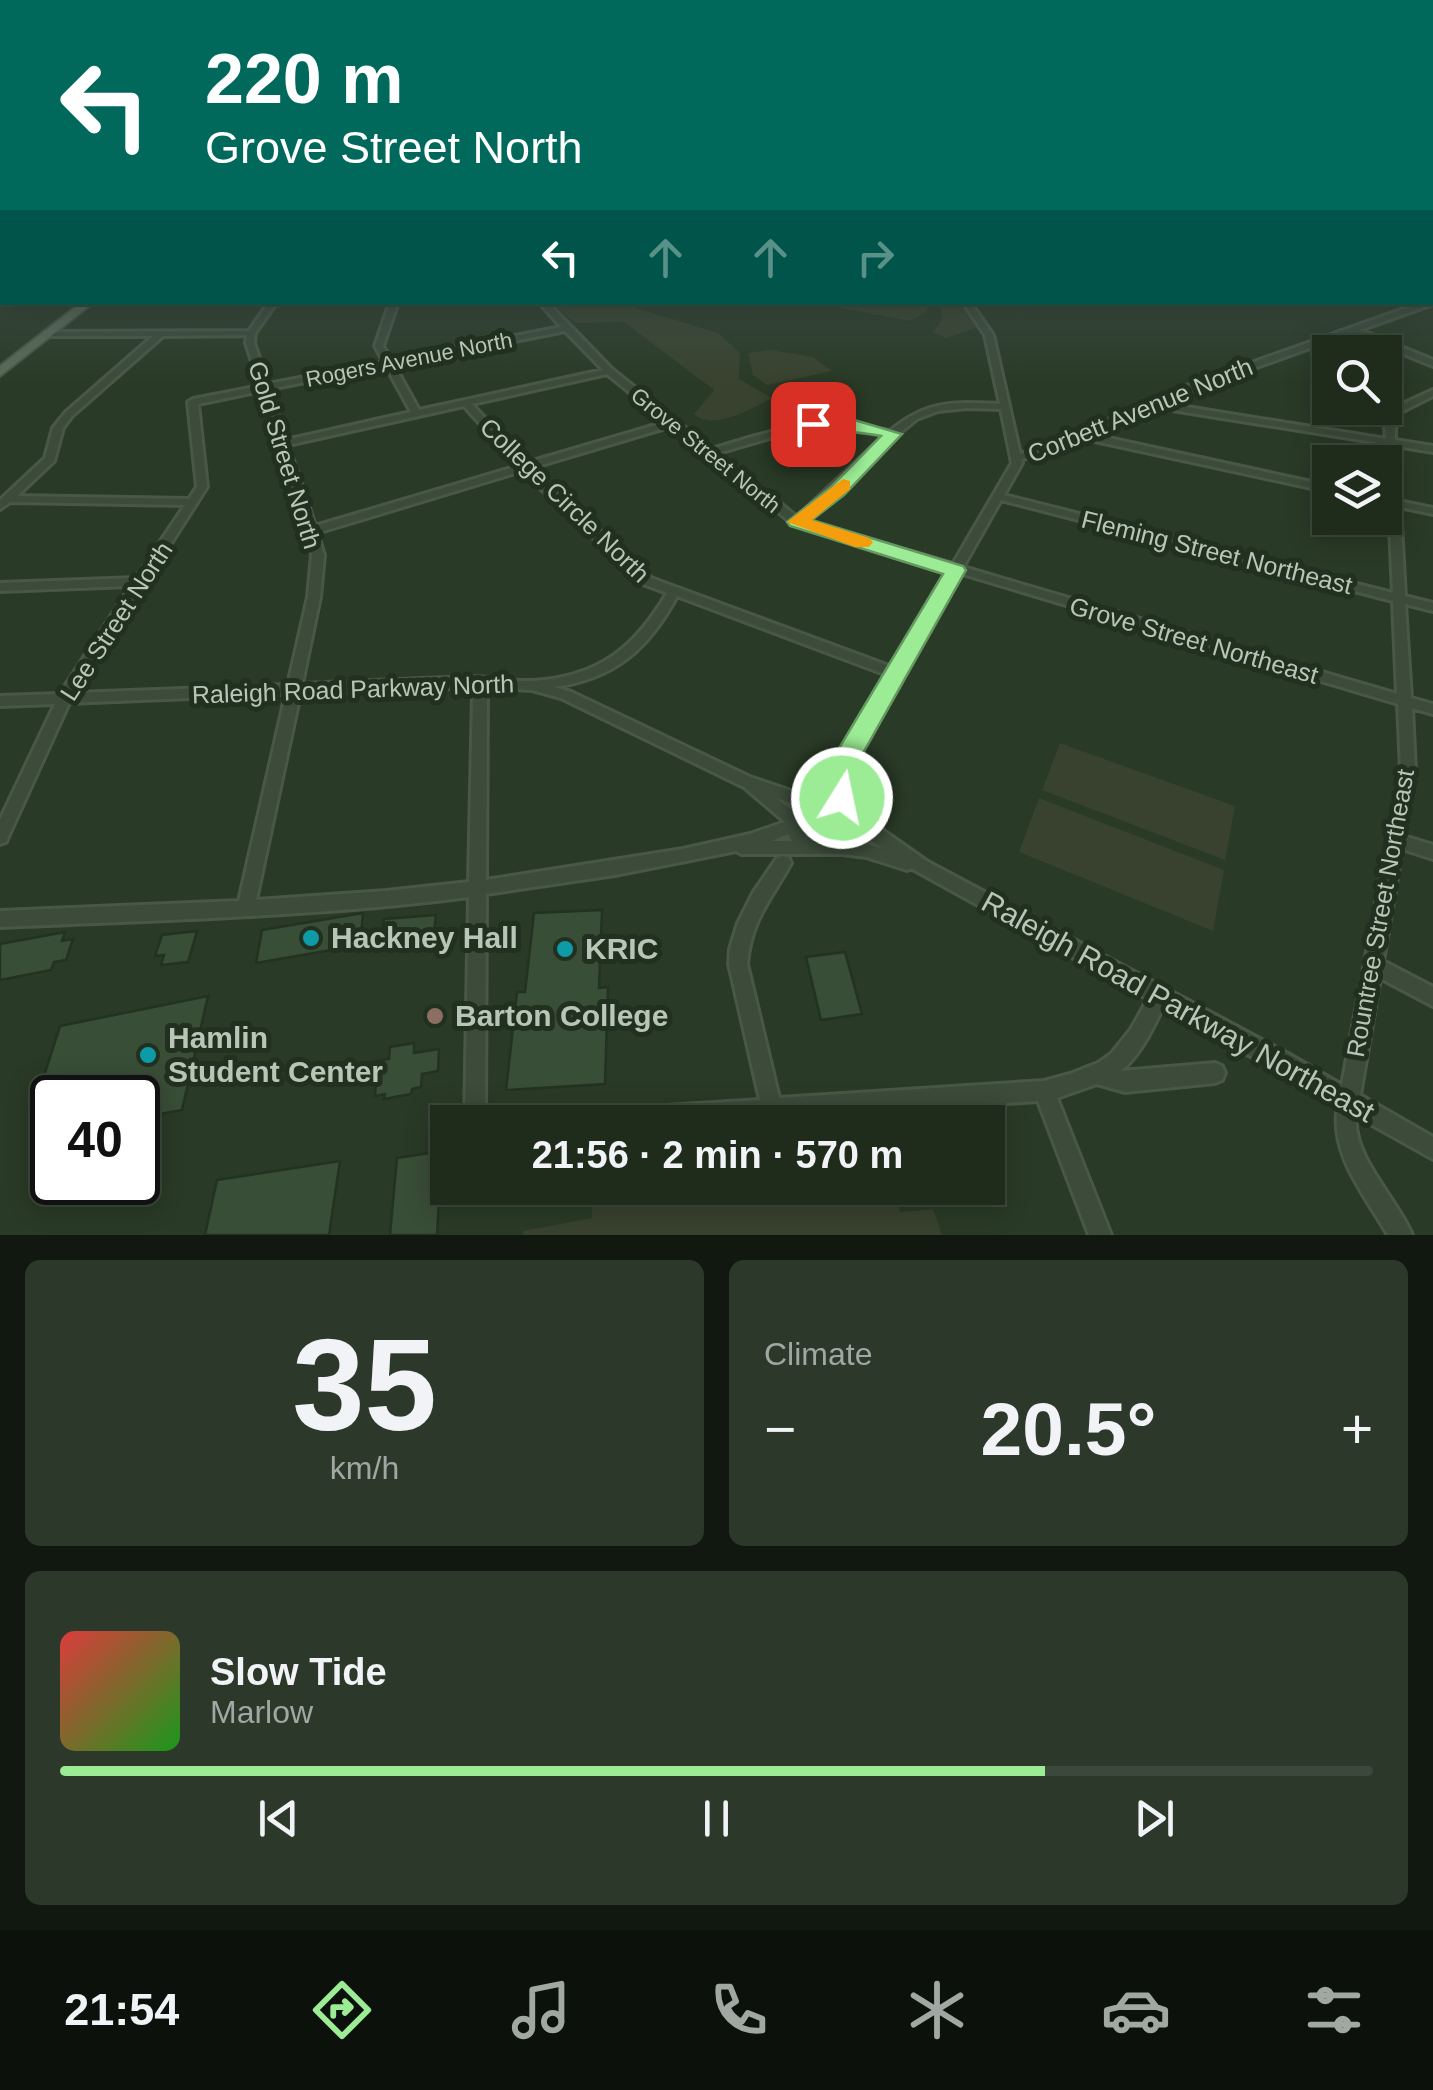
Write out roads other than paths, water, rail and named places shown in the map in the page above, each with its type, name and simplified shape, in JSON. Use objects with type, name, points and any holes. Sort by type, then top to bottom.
[{"type":"main road","points":[[0,372],[86,305]]},
{"type":"street","name":"Gold Street North","points":[[246,908],[296,690],[318,555],[250,343],[251,334],[271,305]]},
{"type":"street","points":[[393,305],[379,342],[416,414]]},
{"type":"street","name":"Grove Street North","points":[[545,305],[609,372],[797,522],[956,570]]},
{"type":"street","points":[[968,305],[989,335],[1017,458]]},
{"type":"street","name":"Corbett Avenue North","points":[[812,802],[839,770],[1000,497],[1017,458],[1148,404],[1424,305]]},
{"type":"street","name":"Rogers Avenue North","points":[[193,402],[566,328]]},
{"type":"street","points":[[1352,330],[1433,362]]},
{"type":"street","points":[[50,334],[251,334]]},
{"type":"street","points":[[3,501],[50,459],[58,428],[69,414],[160,334]]},
{"type":"street","points":[[284,444],[609,372]]},
{"type":"street","name":"Rountree Street Northeast","points":[[1392,445],[1393,414],[1411,401],[1433,393]]},
{"type":"street","name":"Lee Street North","points":[[0,837],[64,699],[202,488],[204,473],[193,402]]},
{"type":"street","name":"College Circle North","points":[[466,403],[524,467],[647,581],[895,673]]},
{"type":"street","points":[[1148,404],[1433,449]]},
{"type":"street","points":[[797,522],[837,491],[908,420],[928,410],[1006,407]]},
{"type":"street","points":[[311,531],[672,424]]},
{"type":"street","points":[[709,453],[813,424],[851,424],[893,434]]},
{"type":"street","points":[[1076,434],[1312,486]]},
{"type":"street","name":"Fleming Street Northeast","points":[[1000,497],[1433,607]]},
{"type":"street","points":[[3,501],[193,502]]},
{"type":"street","points":[[1402,505],[1433,511]]},
{"type":"street","name":"Rountree Street Northeast","points":[[1393,535],[1408,770],[1345,1123],[1352,1154],[1401,1235]]},
{"type":"street","name":"Grove Street Northeast","points":[[956,570],[1433,709]]},
{"type":"street","points":[[0,587],[138,582]]},
{"type":"street","points":[[532,685],[574,681],[638,646],[652,632],[673,593]]},
{"type":"street","points":[[574,681],[582,703]]},
{"type":"street","name":"Raleigh Road Parkway North","points":[[0,701],[476,682],[532,685],[582,703],[745,781],[812,802]]},
{"type":"street","points":[[475,1105],[480,694]]},
{"type":"street","points":[[0,920],[246,908],[476,890],[724,848],[842,847],[853,835],[839,770]]},
{"type":"street","name":"Raleigh Road Parkway North","points":[[745,781],[793,823]]},
{"type":"street","points":[[812,848],[796,836],[793,823],[802,806],[831,803],[849,815]]},
{"type":"street","name":"Raleigh Road Parkway Northeast","points":[[849,815],[922,867],[1433,1149]]},
{"type":"street","points":[[724,848],[793,823]]},
{"type":"street","points":[[1396,840],[1433,852]]},
{"type":"street","name":"Raleigh Road Parkway Northeast","points":[[842,847],[922,867]]},
{"type":"street","points":[[771,1105],[738,964],[738,944],[751,911],[782,862]]},
{"type":"street","points":[[1372,965],[1433,997]]},
{"type":"street","points":[[844,1105],[1044,1091],[1098,1075],[1131,1052],[1160,995]]},
{"type":"street","points":[[1098,1075],[1125,1082],[1216,1073]]},
{"type":"street","points":[[1044,1091],[1100,1235]]},
{"type":"place","name":"Hackney Hall","points":[[311,938]]},
{"type":"place","name":"KRIC","points":[[565,949]]},
{"type":"place","name":"Barton College","points":[[435,1016]]},
{"type":"place","name":"Hamlin Student Center","points":[[148,1055]]}]
